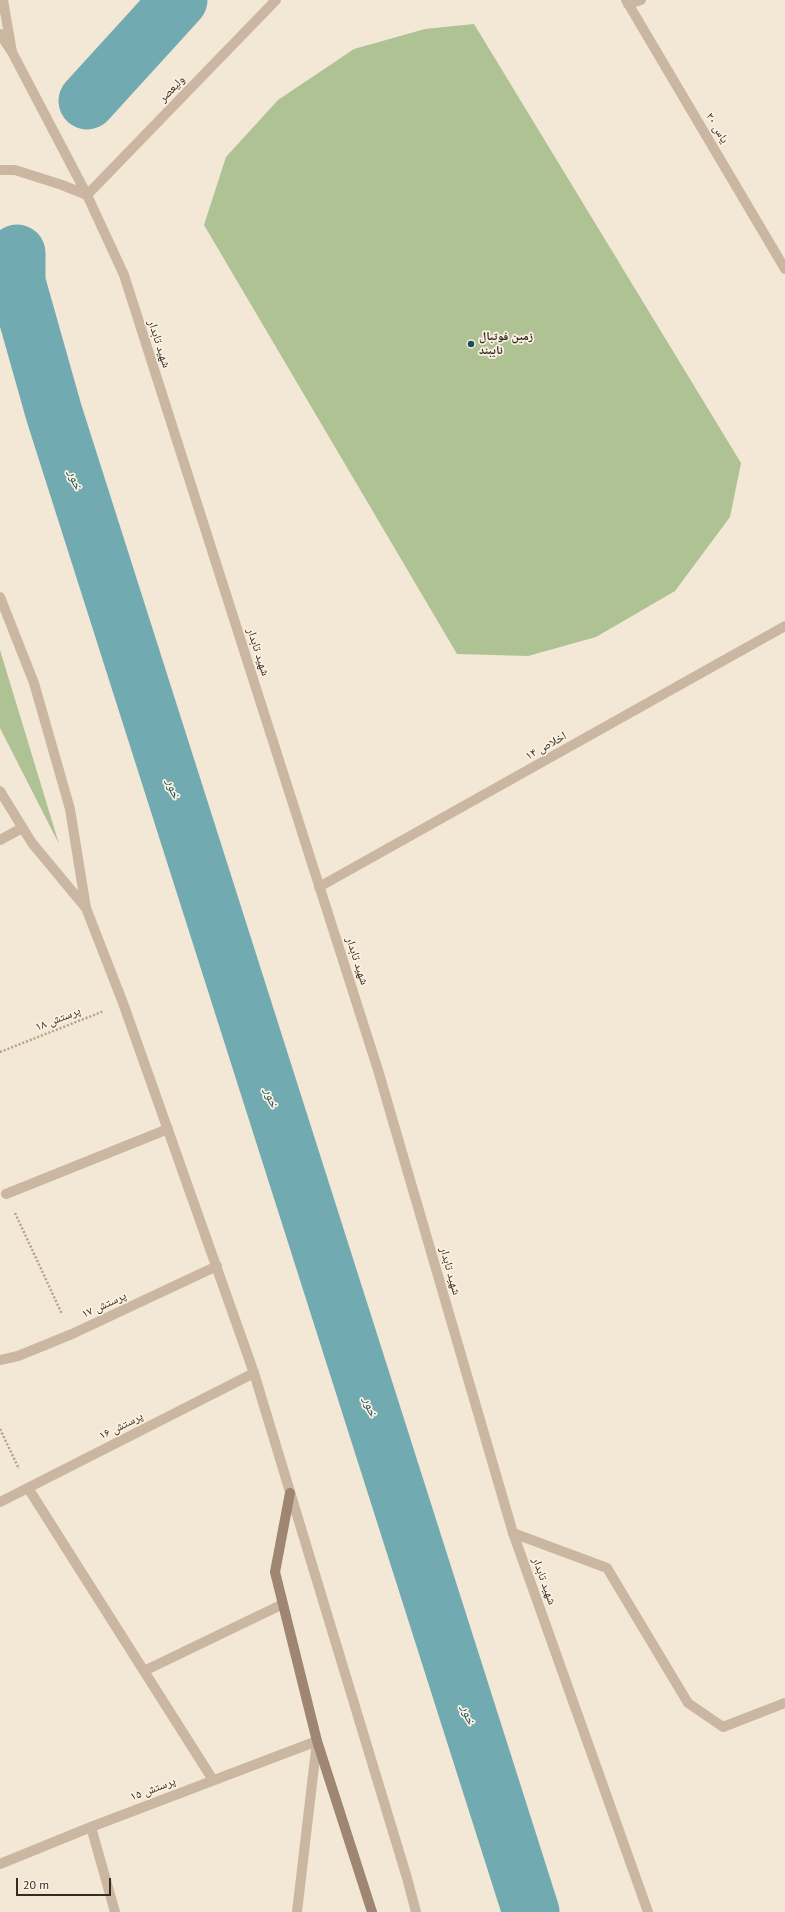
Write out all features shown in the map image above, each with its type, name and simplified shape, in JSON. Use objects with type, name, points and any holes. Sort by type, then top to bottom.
[{"type":"main road","points":[[290,1493],[275,1572],[317,1741],[372,1912]]},
{"type":"street","points":[[3,0],[12,52]]},
{"type":"street","name":"ولیعصر","points":[[87,195],[276,0]]},
{"type":"street","points":[[627,2],[641,0]]},
{"type":"street","name":"یاس ۲۰","points":[[627,2],[785,269]]},
{"type":"street","name":"شهید تابدار","points":[[0,34],[12,52],[87,195],[124,275],[378,1070],[513,1533],[648,1912]]},
{"type":"street","points":[[0,170],[15,170],[62,185],[87,195]]},
{"type":"street","points":[[0,597],[34,683],[70,809],[86,908],[123,1003],[254,1373],[416,1912]]},
{"type":"street","name":"اخلاص ۱۴","points":[[319,887],[785,626]]},
{"type":"street","points":[[0,791],[32,843],[86,908]]},
{"type":"street","points":[[0,840],[22,828]]},
{"type":"street","points":[[6,1194],[168,1130]]},
{"type":"street","name":"پرستش ۱۷","points":[[0,1360],[18,1356],[72,1334],[217,1266]]},
{"type":"street","name":"پرستش ۱۶","points":[[0,1502],[254,1373]]},
{"type":"street","points":[[28,1488],[213,1780]]},
{"type":"street","points":[[513,1533],[607,1568],[688,1703],[723,1727],[785,1703]]},
{"type":"street","points":[[144,1671],[283,1604]]},
{"type":"street","points":[[297,1912],[317,1741]]},
{"type":"street","name":"پرستش ۱۵","points":[[0,1864],[91,1826],[317,1741]]},
{"type":"street","points":[[91,1826],[115,1912]]},
{"type":"path","name":"پرستش ۱۸","points":[[0,1052],[123,1003]]},
{"type":"path","points":[[6,1194],[72,1334]]},
{"type":"path","points":[[0,1429],[28,1488]]},
{"type":"green space","name":"زمین فوتبال نایبند","points":[[474,24],[741,463],[730,517],[675,591],[596,637],[528,656],[457,654],[204,225],[226,157],[278,100],[354,49],[425,29]]},
{"type":"green space","points":[[0,650],[59,844],[0,728]]},
{"type":"waterway","points":[[87,101],[179,0]]},
{"type":"waterway","name":"خور","points":[[17,253],[17,282],[54,413],[531,1912]]},
{"type":"place","name":"زمین فوتبال نایبند","points":[[471,344]]}]
